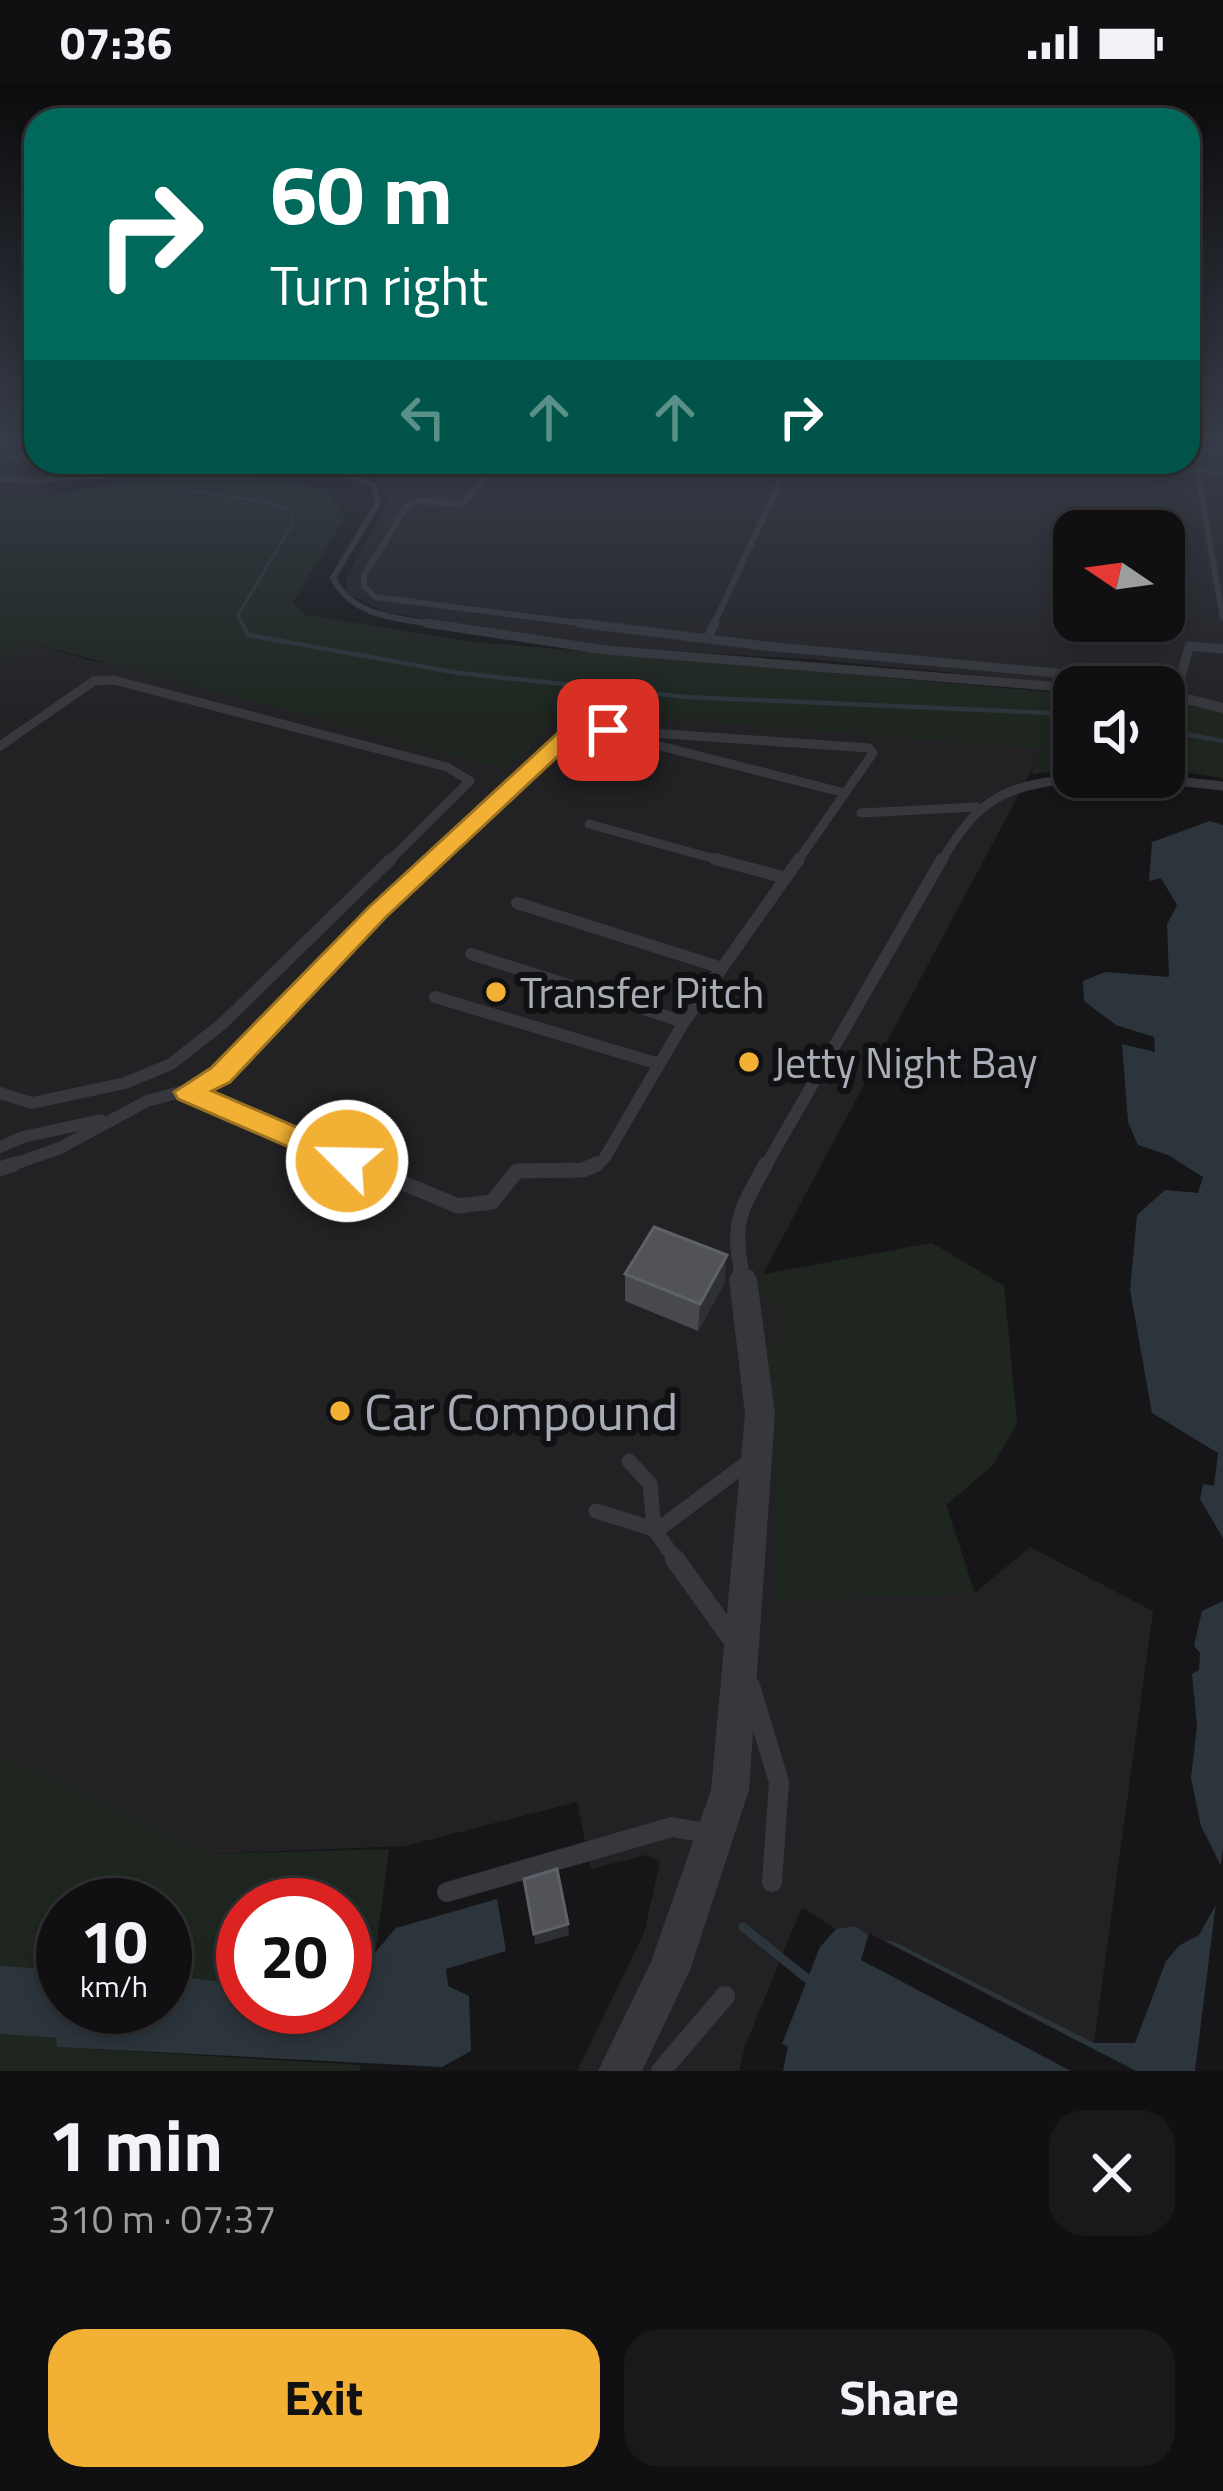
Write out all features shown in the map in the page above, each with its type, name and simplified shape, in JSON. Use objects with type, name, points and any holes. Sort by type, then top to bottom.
[{"type":"street","points":[[1185,696],[1223,708]]},
{"type":"street","points":[[619,2071],[669,1970],[730,1790],[760,1414],[743,1279]]},
{"type":"lane","points":[[359,535],[333,578],[343,598],[382,616],[606,650],[1053,686]]},
{"type":"lane","points":[[390,535],[364,575],[367,592],[400,604],[1053,672]]},
{"type":"lane","points":[[707,639],[755,535]]},
{"type":"lane","points":[[1208,535],[1223,618]]},
{"type":"lane","points":[[1185,679],[1189,646],[1223,649]]},
{"type":"lane","points":[[0,746],[94,681],[113,680],[447,767],[470,781],[222,1024],[171,1064],[125,1083],[32,1103],[3,1099]]},
{"type":"lane","points":[[0,1169],[60,1148],[147,1101],[188,1092],[220,1075],[377,912],[566,736],[608,730],[873,752],[684,1022],[594,1169],[566,1173],[521,1168],[511,1173],[492,1202],[470,1208],[188,1092]]},
{"type":"lane","points":[[660,746],[845,794]]},
{"type":"lane","points":[[1185,782],[1223,786]]},
{"type":"lane","points":[[743,1279],[734,1237],[743,1203],[963,823],[977,808],[1008,790],[1053,783]]},
{"type":"lane","points":[[861,812],[977,808]]},
{"type":"lane","points":[[589,824],[786,878]]},
{"type":"lane","points":[[517,903],[722,968]]},
{"type":"lane","points":[[471,954],[684,1022]]},
{"type":"lane","points":[[435,998],[659,1064]]},
{"type":"lane","points":[[0,1147],[36,1133],[114,1117]]},
{"type":"lane","points":[[655,1530],[758,1455]]},
{"type":"lane","points":[[628,1461],[650,1484],[655,1530],[742,1658],[778,1782],[772,1882]]},
{"type":"lane","points":[[596,1510],[655,1530]]},
{"type":"lane","points":[[446,1892],[672,1827],[718,1835]]},
{"type":"lane","points":[[661,2071],[725,1996]]},
{"type":"shaded area","points":[[0,535],[335,535],[292,603],[306,615],[464,641],[1053,692],[1053,772],[1031,774],[1042,749],[568,710],[506,769],[35,644],[0,661]]},
{"type":"shaded area","points":[[370,535],[1053,535],[1053,642],[1185,642],[1185,535],[1223,535],[1223,703],[1185,698],[1185,666],[1053,666],[1053,682],[807,659],[607,647],[384,612],[346,592],[347,576]]},
{"type":"shaded area","points":[[35,644],[91,661],[568,710],[1043,749],[763,1274],[932,1243],[1004,1286],[1017,1424],[992,1466],[946,1505],[975,1593],[1030,1547],[1153,1611],[1094,2043],[894,1942],[875,1939],[855,1926],[836,1929],[802,1907],[739,2071],[577,2071],[644,1933],[660,1862],[646,1855],[591,1869],[577,1802],[405,1846],[208,1854],[0,1754],[0,661]]},
{"type":"shaded area","points":[[1185,705],[1223,710],[1223,778],[1185,772]]},
{"type":"shaded area","points":[[1210,821],[1223,825],[1223,1538],[1200,1499],[1203,1484],[1214,1486],[1218,1453],[1152,1413],[1130,1290],[1137,1215],[1165,1190],[1198,1193],[1203,1177],[1168,1155],[1138,1145],[1128,1122],[1122,1044],[1155,1052],[1154,1037],[1116,1025],[1084,1001],[1083,981],[1105,972],[1169,977],[1167,925],[1177,905],[1161,878],[1149,881],[1152,842]]},
{"type":"shaded area","points":[[932,1243],[1004,1286],[1017,1424],[992,1466],[946,1505],[975,1594],[773,1600],[777,1430],[766,1350],[788,1337],[786,1312],[762,1293],[762,1275]]},
{"type":"shaded area","points":[[1223,1601],[1223,2071],[783,2071],[788,2046],[782,2044],[820,1947],[836,1929],[855,1926],[1094,2043],[1135,2043],[1166,1961],[1180,1945],[1199,1935],[1218,1901],[1221,1866],[1201,1826],[1191,1778],[1197,1726],[1192,1674],[1199,1670],[1200,1653],[1194,1646],[1202,1611]]},
{"type":"shaded area","points":[[0,1754],[208,1854],[389,1849],[372,1953],[372,1878],[216,1878],[216,1981],[192,1978],[192,1878],[36,1878],[36,2034],[57,2034],[58,2047],[360,2065],[360,2071],[0,2071]]},
{"type":"shaded area","points":[[497,1899],[506,1951],[446,1969],[448,1986],[469,1996],[471,2051],[442,2067],[57,2047],[56,2034],[192,2034],[192,1978],[216,1981],[216,2034],[372,2034],[372,1956],[396,1928]]},
{"type":"pier","points":[[1223,1847],[1223,2071],[1195,2071]]},
{"type":"pier","points":[[869,1933],[1136,2071],[1071,2071],[861,1960]]},
{"type":"building","points":[[654,1227],[727,1255],[700,1304],[625,1274]]},
{"type":"building","points":[[557,1869],[568,1924],[534,1934],[524,1879]]},
{"type":"waterway","points":[[243,626],[238,615],[286,535]]},
{"type":"waterway","points":[[242,623],[248,635],[459,673],[686,697],[1053,713]]},
{"type":"waterway","points":[[1185,734],[1223,741]]},
{"type":"waterway","points":[[743,1927],[810,1981]]},
{"type":"waterway","points":[[0,2000],[36,2002]]},
{"type":"place","name":"Transfer Pitch","points":[[496,992]]},
{"type":"place","name":"Jetty Night Bay","points":[[749,1062]]},
{"type":"place","name":"Car Compound","points":[[340,1411]]},
{"type":"route","points":[[347,1161],[188,1092],[220,1075],[377,912],[566,736],[608,730]]}]
